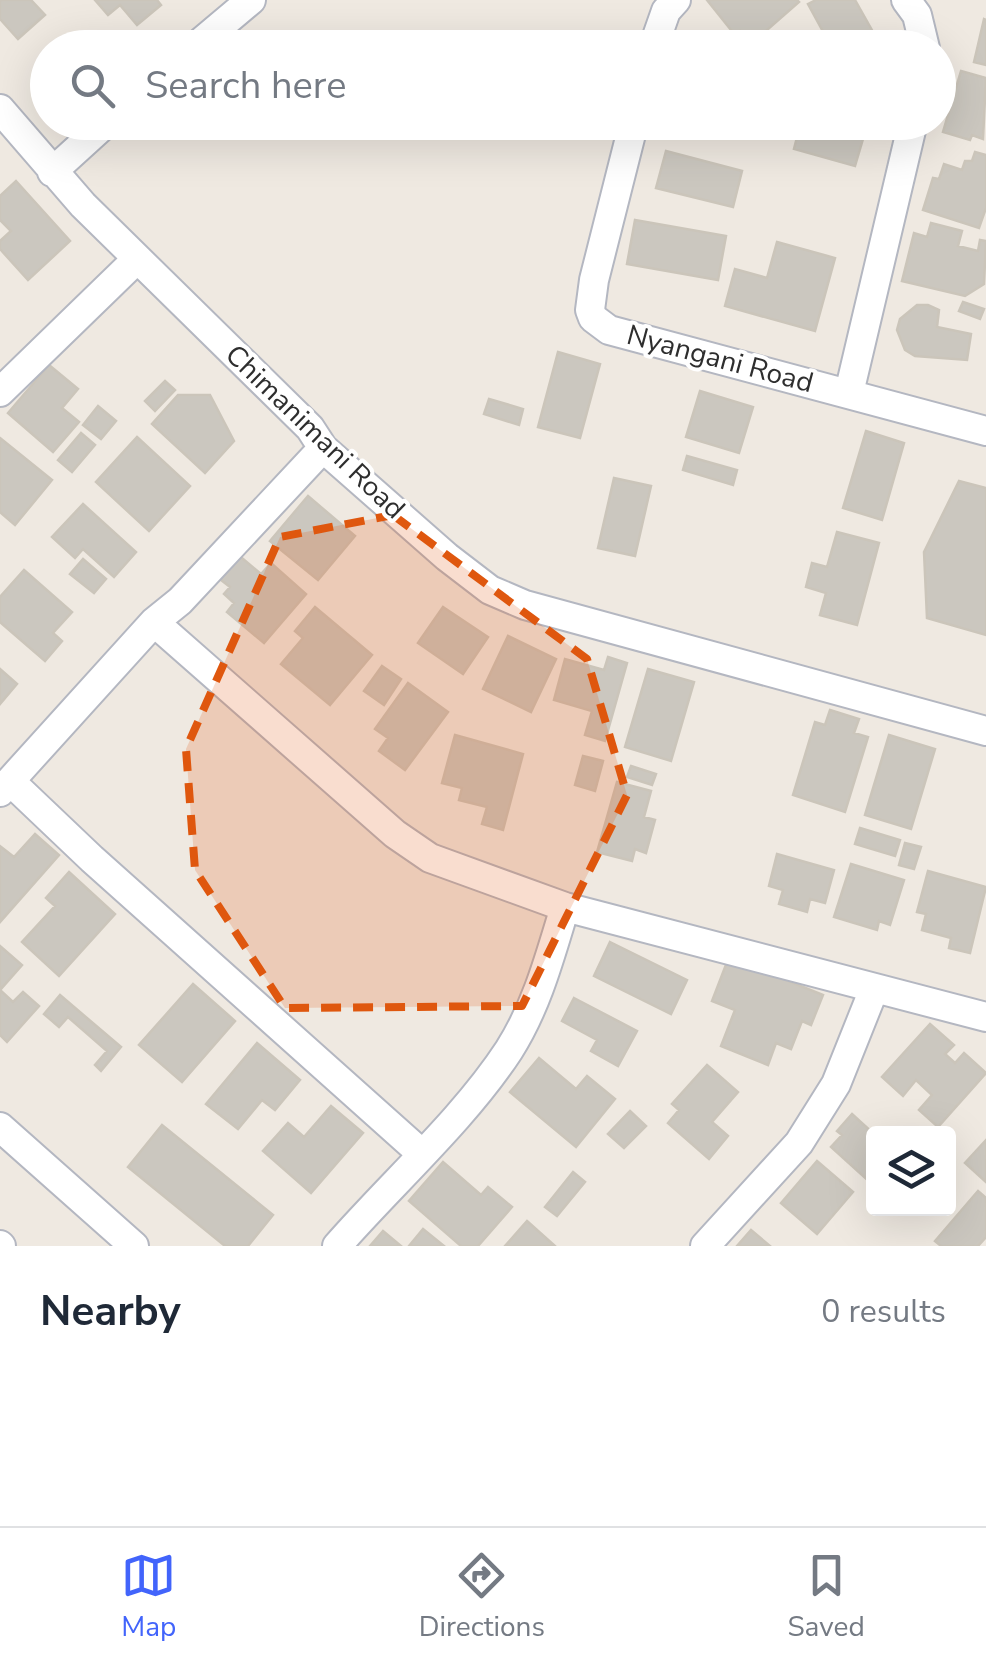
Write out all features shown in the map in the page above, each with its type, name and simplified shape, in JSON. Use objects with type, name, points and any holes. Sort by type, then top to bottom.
[{"type":"street","points":[[659,30],[666,11],[676,0]]},
{"type":"street","points":[[906,0],[918,15],[921,30]]},
{"type":"street","points":[[213,30],[241,3]]},
{"type":"street","name":"Chimanimani Road","points":[[0,109],[52,172],[310,428],[323,448],[490,590],[986,731]]},
{"type":"street","points":[[52,172],[87,140]]},
{"type":"street","name":"Nyangani Road","points":[[629,140],[594,280],[590,310],[593,318],[609,330],[986,432]]},
{"type":"street","points":[[848,393],[909,140]]},
{"type":"street","points":[[0,392],[136,259]]},
{"type":"street","points":[[323,448],[180,601],[154,622],[5,786],[421,1152]]},
{"type":"street","points":[[154,622],[430,858],[565,908],[986,1018]]},
{"type":"street","points":[[337,1246],[467,1104],[509,1050],[541,987],[565,908]]},
{"type":"street","points":[[704,1246],[799,1143],[836,1084],[874,989]]},
{"type":"street","points":[[0,1128],[134,1246]]},
{"type":"highlighted area","points":[[393,515],[587,659],[627,795],[522,1006],[285,1008],[195,870],[186,749],[280,537]]},
{"type":"building","points":[[0,0],[31,0],[45,15],[18,39],[0,19]]},
{"type":"building","points":[[95,0],[157,0],[161,5],[137,25],[120,5],[108,15]]},
{"type":"building","points":[[707,0],[799,2],[767,30],[731,30]]},
{"type":"building","points":[[816,0],[855,0],[872,30],[822,30],[808,4]]},
{"type":"building","points":[[986,20],[986,65],[974,62]]},
{"type":"building","points":[[961,71],[986,78],[983,139],[956,136],[956,88]]},
{"type":"building","points":[[796,140],[863,140],[855,166],[794,149]]},
{"type":"building","points":[[666,151],[742,171],[733,207],[656,188]]},
{"type":"building","points":[[975,152],[986,155],[986,208],[979,228],[923,210],[933,178],[939,179],[944,164],[962,170]]},
{"type":"building","points":[[16,181],[70,241],[28,280],[0,249],[0,241],[11,231],[0,220],[0,196]]},
{"type":"building","points":[[635,220],[726,236],[718,280],[627,264]]},
{"type":"building","points":[[931,223],[962,231],[958,246],[978,251],[980,240],[986,241],[984,284],[965,296],[902,281],[914,233],[927,237]]},
{"type":"building","points":[[777,242],[835,258],[815,331],[725,306],[735,269],[767,278]]},
{"type":"building","points":[[963,302],[984,309],[980,319],[959,311]]},
{"type":"building","points":[[917,305],[939,310],[937,327],[971,334],[967,360],[915,356],[905,350],[897,330],[900,319]]},
{"type":"building","points":[[558,352],[600,364],[580,438],[538,427]]},
{"type":"building","points":[[49,365],[78,389],[62,408],[79,422],[53,452],[8,413]]},
{"type":"building","points":[[165,381],[175,390],[155,411],[145,401]]},
{"type":"building","points":[[700,391],[753,407],[739,453],[686,437]]},
{"type":"building","points":[[178,395],[210,395],[234,441],[205,473],[152,424]]},
{"type":"building","points":[[489,399],[523,409],[519,425],[484,414]]},
{"type":"building","points":[[98,406],[116,421],[101,439],[83,425]]},
{"type":"building","points":[[866,431],[904,443],[882,520],[843,508]]},
{"type":"building","points":[[81,433],[95,445],[72,472],[58,460]]},
{"type":"building","points":[[137,437],[190,486],[149,531],[96,482]]},
{"type":"building","points":[[0,438],[52,480],[15,525],[0,512]]},
{"type":"building","points":[[687,456],[737,470],[733,485],[683,470]]},
{"type":"building","points":[[614,478],[651,486],[635,556],[598,548]]},
{"type":"building","points":[[959,481],[986,488],[986,635],[927,618],[924,552]]},
{"type":"building","points":[[308,496],[355,536],[318,580],[270,541]]},
{"type":"building","points":[[83,504],[136,552],[114,577],[83,549],[75,558],[52,537]]},
{"type":"building","points":[[837,532],[879,543],[857,625],[820,615],[826,593],[806,587],[812,563],[827,567]]},
{"type":"building","points":[[236,553],[261,574],[271,563],[306,594],[264,643],[227,612],[234,603],[224,594],[230,587],[216,576]]},
{"type":"building","points":[[83,559],[106,579],[94,593],[70,574]]},
{"type":"building","points":[[24,570],[72,612],[53,633],[62,641],[45,661],[0,622],[0,597]]},
{"type":"building","points":[[315,607],[372,655],[330,705],[281,664],[303,638],[295,631]]},
{"type":"building","points":[[443,607],[488,637],[463,674],[418,643]]},
{"type":"building","points":[[508,636],[556,659],[531,712],[483,689]]},
{"type":"building","points":[[608,657],[627,663],[605,741],[585,735],[592,711],[554,700],[565,659],[604,670]]},
{"type":"building","points":[[382,666],[401,679],[384,705],[364,691]]},
{"type":"building","points":[[0,669],[17,684],[0,704]]},
{"type":"building","points":[[648,669],[694,682],[671,761],[625,747]]},
{"type":"building","points":[[408,683],[448,712],[405,770],[379,751],[388,738],[375,729]]},
{"type":"building","points":[[830,710],[859,719],[854,733],[868,737],[845,812],[793,795],[815,722],[825,725]]},
{"type":"building","points":[[455,735],[523,754],[503,830],[482,824],[487,807],[459,800],[462,788],[442,783]]},
{"type":"building","points":[[889,735],[935,749],[911,829],[865,815]]},
{"type":"building","points":[[583,756],[603,761],[595,791],[575,785]]},
{"type":"building","points":[[631,766],[656,774],[652,785],[627,777]]},
{"type":"building","points":[[617,782],[651,791],[644,817],[655,820],[646,853],[635,849],[632,861],[597,852]]},
{"type":"building","points":[[860,828],[900,840],[895,856],[855,844]]},
{"type":"building","points":[[35,834],[59,855],[0,922],[0,846],[14,857]]},
{"type":"building","points":[[905,843],[921,847],[914,869],[899,865]]},
{"type":"building","points":[[777,854],[834,870],[825,903],[810,899],[807,912],[779,904],[783,890],[769,886]]},
{"type":"building","points":[[851,864],[904,880],[890,925],[879,921],[877,930],[834,917]]},
{"type":"building","points":[[928,871],[986,887],[970,953],[949,948],[951,938],[922,930],[926,914],[917,912]]},
{"type":"building","points":[[69,872],[115,914],[59,976],[22,942],[55,906],[46,898]]},
{"type":"building","points":[[610,942],[687,980],[671,1014],[594,976]]},
{"type":"building","points":[[0,946],[22,965],[0,990]]},
{"type":"building","points":[[729,957],[823,995],[811,1025],[802,1021],[791,1049],[776,1043],[768,1065],[721,1046],[735,1010],[712,1001]]},
{"type":"building","points":[[193,984],[235,1021],[182,1082],[139,1045]]},
{"type":"building","points":[[0,990],[13,1002],[23,992],[39,1006],[7,1042],[0,1035]]},
{"type":"building","points":[[60,995],[121,1047],[101,1071],[95,1065],[107,1051],[68,1017],[59,1027],[44,1014]]},
{"type":"building","points":[[574,998],[637,1031],[618,1066],[591,1051],[597,1040],[562,1021]]},
{"type":"building","points":[[930,1024],[954,1045],[945,1054],[955,1063],[964,1053],[986,1073],[939,1126],[919,1110],[932,1095],[916,1080],[903,1096],[882,1077]]},
{"type":"building","points":[[257,1043],[300,1080],[275,1110],[262,1100],[238,1129],[206,1104]]},
{"type":"building","points":[[539,1058],[576,1089],[587,1076],[615,1099],[576,1147],[510,1092]]},
{"type":"building","points":[[707,1065],[738,1092],[712,1122],[728,1136],[709,1159],[668,1123],[679,1110],[672,1104]]},
{"type":"building","points":[[331,1106],[363,1133],[311,1193],[263,1151],[288,1123],[304,1137]]},
{"type":"building","points":[[630,1111],[646,1126],[624,1148],[608,1134]]},
{"type":"building","points":[[852,1114],[866,1127],[866,1179],[831,1147],[842,1135],[837,1131]]},
{"type":"building","points":[[162,1125],[273,1215],[248,1246],[225,1246],[128,1167]]},
{"type":"building","points":[[986,1140],[986,1182],[965,1163]]},
{"type":"building","points":[[817,1161],[853,1192],[817,1234],[781,1203]]},
{"type":"building","points":[[443,1162],[481,1195],[488,1187],[512,1207],[478,1246],[461,1246],[409,1201]]},
{"type":"building","points":[[573,1172],[585,1182],[557,1216],[545,1207]]},
{"type":"building","points":[[978,1191],[986,1198],[986,1237],[978,1246],[941,1246],[935,1241]]},
{"type":"building","points":[[527,1221],[555,1246],[505,1246]]},
{"type":"building","points":[[423,1229],[444,1246],[409,1246]]},
{"type":"building","points":[[751,1230],[770,1246],[737,1246]]},
{"type":"building","points":[[383,1231],[401,1246],[370,1246]]}]
